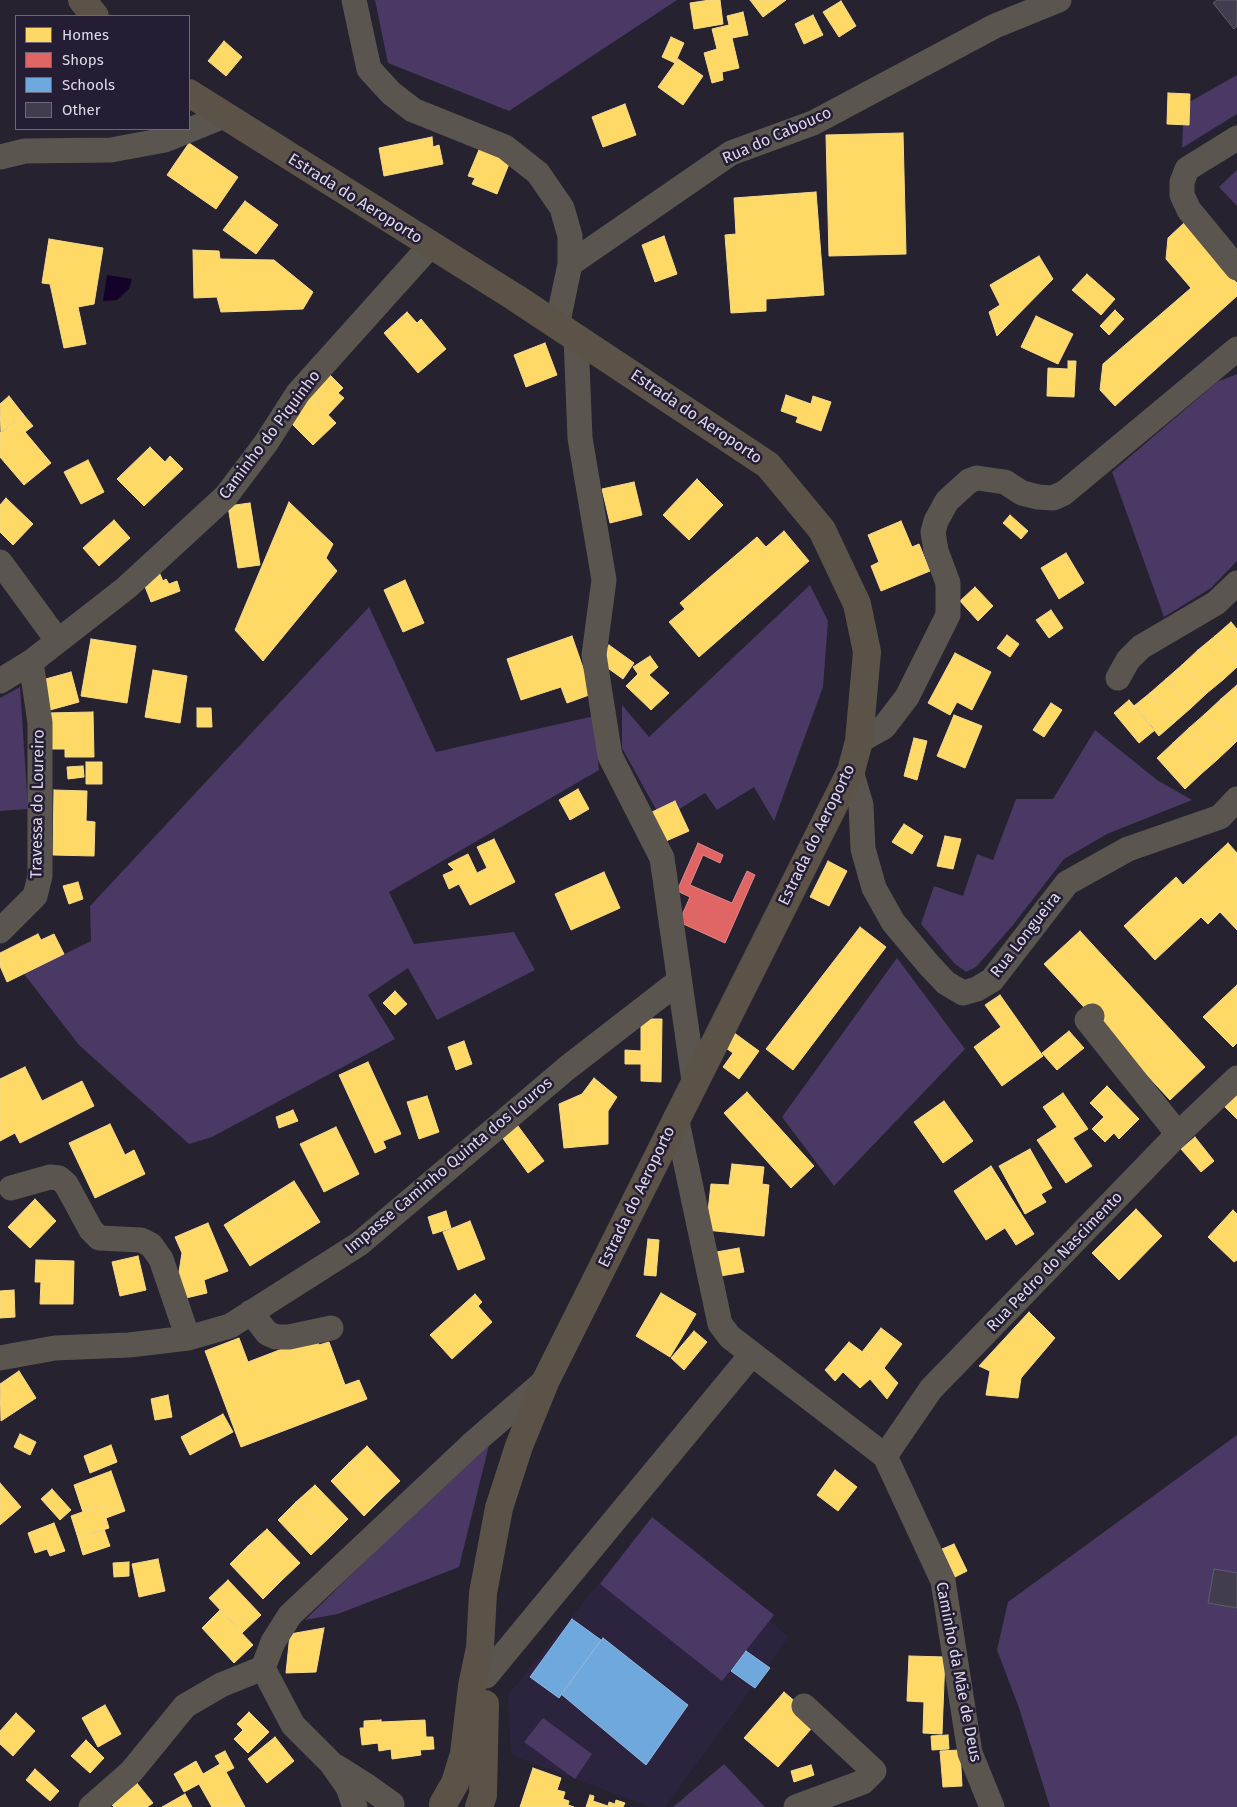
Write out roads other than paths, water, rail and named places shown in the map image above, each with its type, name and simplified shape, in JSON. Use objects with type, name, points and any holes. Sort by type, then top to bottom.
[{"type":"main road","points":[[82,0],[94,15]]},
{"type":"main road","name":"Estrada do Aeroporto","points":[[190,94],[430,246],[516,298],[768,465],[822,530],[857,604],[867,652],[859,741],[851,771],[676,1116],[546,1380],[519,1446],[500,1508],[483,1593],[480,1648],[472,1686],[464,1754],[455,1783],[439,1806]]},
{"type":"main road","name":"Estrada do Aeroporto","points":[[479,1807],[482,1795],[484,1766],[486,1676],[480,1648]]},
{"type":"street","points":[[354,0],[369,69],[391,93],[414,110],[505,147],[538,173],[562,208],[570,236],[566,332],[580,438],[604,580],[594,655],[610,756],[662,858],[678,982],[694,1081]]},
{"type":"street","name":"Rua do Cabouco","points":[[570,264],[731,153],[813,123],[995,26],[1059,0]]},
{"type":"street","points":[[190,130],[224,116]]},
{"type":"street","points":[[0,157],[25,151],[111,150],[165,140],[190,130]]},
{"type":"street","points":[[1237,138],[1187,169],[1182,188],[1182,195],[1189,210],[1237,268]]},
{"type":"street","name":"Caminho do Piquinho","points":[[0,682],[31,662],[126,588],[226,496],[266,443],[298,393],[430,246]]},
{"type":"street","points":[[859,741],[884,727],[907,697],[948,615],[948,583],[936,551],[933,532],[936,521],[947,500],[969,481],[977,478],[1005,482],[1022,493],[1038,498],[1058,496],[1237,350]]},
{"type":"street","points":[[0,562],[58,641]]},
{"type":"street","points":[[1118,678],[1128,660],[1141,646],[1216,603],[1237,583]]},
{"type":"street","name":"Travessa do Loureiro","points":[[0,931],[35,896],[40,876],[40,723],[31,662]]},
{"type":"street","name":"Rua Longueira","points":[[851,771],[861,805],[863,849],[874,888],[893,922],[929,965],[946,983],[963,993],[977,989],[992,980],[1067,884],[1128,850],[1220,817],[1237,799]]},
{"type":"street","name":"Impasse Caminho Quinta dos Louros","points":[[0,1358],[55,1348],[128,1345],[188,1338],[230,1326],[359,1244],[567,1068],[678,982]]},
{"type":"street","points":[[1092,1016],[1087,1020],[1178,1134]]},
{"type":"street","name":"Rua Pedro do Nascimento","points":[[885,1456],[931,1389],[1178,1134],[1237,1078]]},
{"type":"street","points":[[676,1116],[720,1324],[730,1337],[885,1456]]},
{"type":"street","points":[[11,1188],[50,1177],[59,1178],[66,1184],[91,1230],[99,1238],[141,1240],[151,1245],[161,1259],[188,1338]]},
{"type":"street","points":[[251,1312],[268,1333],[276,1338],[331,1328]]},
{"type":"street","points":[[486,1676],[752,1354]]},
{"type":"street","points":[[91,1807],[131,1772],[184,1706],[221,1685],[263,1668],[273,1642],[290,1615],[471,1445],[546,1380]]},
{"type":"street","name":"Caminho da Mãe de Deus","points":[[885,1456],[943,1581],[970,1753],[992,1807]]},
{"type":"street","points":[[263,1668],[293,1725],[331,1763],[348,1788],[355,1807]]},
{"type":"street","points":[[796,1807],[863,1782],[874,1771],[804,1706]]},
{"type":"street","points":[[331,1763],[364,1784],[391,1806]]}]
